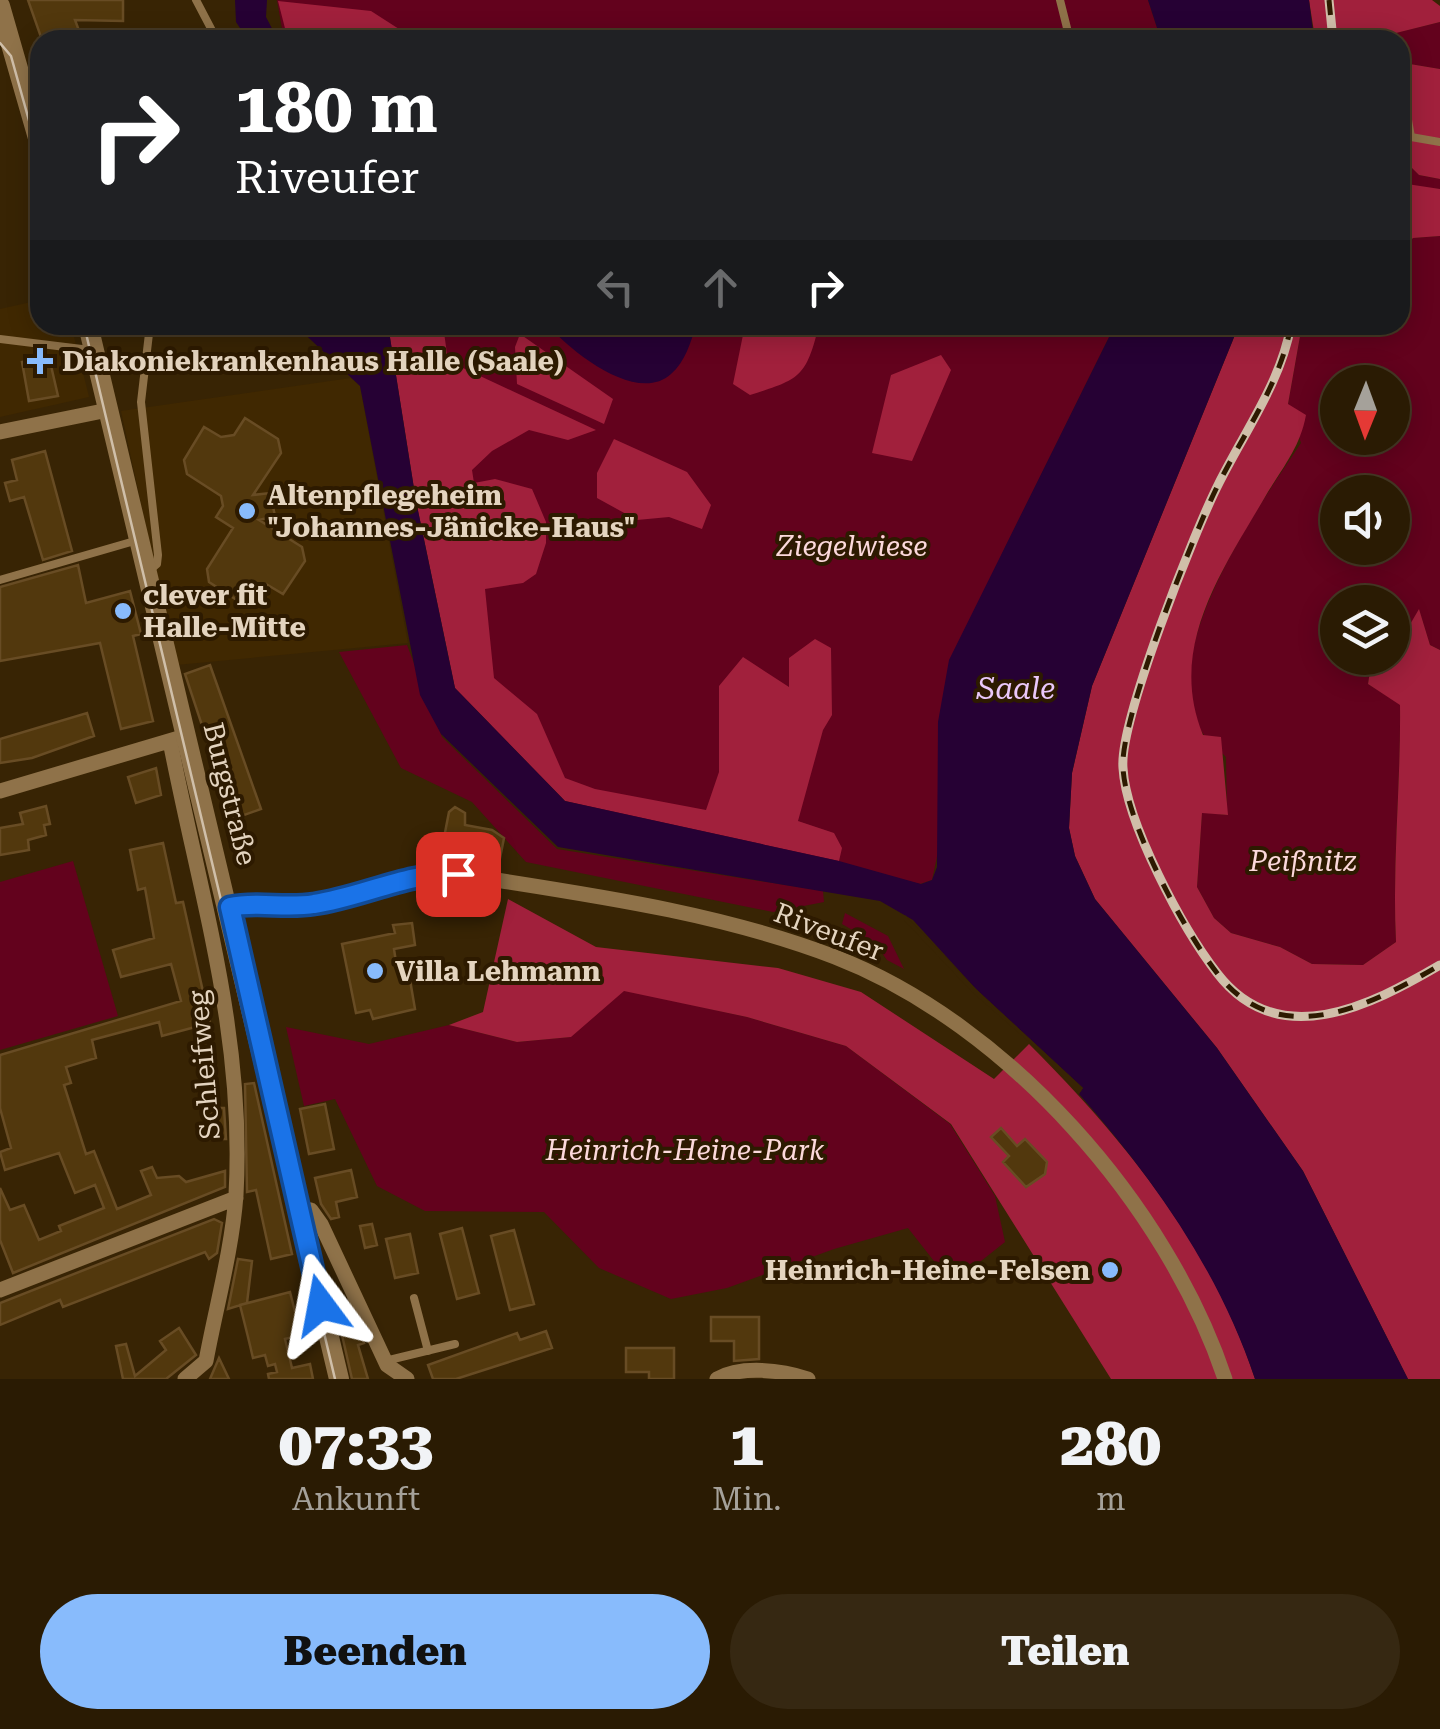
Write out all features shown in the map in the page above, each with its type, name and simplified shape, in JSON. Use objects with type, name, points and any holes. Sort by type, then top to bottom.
[{"type":"street","points":[[1,14],[30,109]]},
{"type":"street","name":"Burgstraße","points":[[90,335],[179,738],[230,907],[339,1379]]},
{"type":"street","points":[[0,432],[108,410]]},
{"type":"street","points":[[0,791],[179,738]]},
{"type":"street","name":"Schleifweg","points":[[179,738],[226,994],[237,1107],[236,1198],[206,1361],[185,1379]]},
{"type":"street","name":"Riveufer","points":[[230,907],[252,902],[310,905],[424,876],[458,874],[707,919],[760,932],[866,970],[912,996],[989,1050],[1096,1157],[1157,1236],[1212,1338],[1225,1379]]},
{"type":"street","points":[[2,1283],[236,1198]]},
{"type":"street","points":[[298,1209],[311,1210],[321,1224],[385,1361],[406,1379]]},
{"type":"street","points":[[717,1379],[734,1371],[753,1376],[785,1371],[808,1379]]},
{"type":"lane","points":[[196,0],[212,30]]},
{"type":"lane","points":[[1060,0],[1068,30]]},
{"type":"lane","points":[[1410,131],[1411,137],[1440,142]]},
{"type":"lane","name":"Burgstraße","points":[[146,574],[157,564],[158,555],[141,402],[149,335]]},
{"type":"lane","points":[[0,339],[94,349]]},
{"type":"lane","points":[[0,580],[138,540]]},
{"type":"lane","points":[[414,1298],[428,1351]]},
{"type":"lane","points":[[385,1361],[455,1344]]},
{"type":"shaded area","points":[[1309,0],[1432,0],[1440,6],[1440,22],[1408,30],[1314,30]]},
{"type":"shaded area","points":[[278,1],[371,11],[399,30],[285,30]]},
{"type":"shaded area","points":[[1410,64],[1440,69],[1440,179],[1419,175],[1410,166]]},
{"type":"shaded area","points":[[1410,184],[1440,189],[1440,236],[1410,241]]},
{"type":"shaded area","name":"Diakoniekrankenhaus Halle (Saale)","points":[[30,302],[30,335],[74,335],[89,397],[0,417],[0,309]]},
{"type":"shaded area","points":[[390,335],[444,335],[448,361],[596,430],[568,440],[529,430],[492,451],[472,470],[474,483],[495,479],[532,489],[546,522],[546,543],[536,574],[523,583],[485,589],[494,678],[537,714],[565,778],[595,789],[706,810],[719,772],[719,686],[743,657],[789,687],[789,658],[815,639],[831,648],[832,715],[823,730],[798,821],[834,833],[842,848],[839,861],[565,801],[455,688],[416,501]]},
{"type":"shaded area","points":[[521,335],[613,399],[604,424],[517,384],[515,347]]},
{"type":"shaded area","points":[[743,335],[816,335],[805,366],[791,380],[750,395],[733,384]]},
{"type":"shaded area","points":[[1235,335],[1300,335],[1288,404],[1306,415],[1303,427],[1295,448],[1217,582],[1195,641],[1191,671],[1194,703],[1203,735],[1221,737],[1228,815],[1202,813],[1197,887],[1214,918],[1231,933],[1280,947],[1312,964],[1363,965],[1396,942],[1400,705],[1368,684],[1369,675],[1410,675],[1410,624],[1419,609],[1430,645],[1440,650],[1440,1379],[1408,1379],[1303,1171],[1217,1048],[1095,899],[1075,856],[1069,828],[1072,773],[1092,686]]},
{"type":"shaded area","points":[[941,355],[951,370],[912,461],[872,453],[891,375]]},
{"type":"shaded area","points":[[351,378],[360,386],[408,643],[176,665],[121,411]]},
{"type":"shaded area","points":[[614,439],[687,472],[711,505],[702,529],[669,517],[637,520],[597,498],[597,473]]},
{"type":"shaded area","points":[[508,899],[596,947],[778,968],[861,992],[994,1079],[1029,1044],[1099,1119],[1162,1198],[1215,1285],[1255,1379],[1111,1379],[951,1124],[846,1046],[747,1017],[624,991],[571,1037],[517,1042],[449,1025],[483,1012]]},
{"type":"green space","points":[[277,0],[1148,0],[1158,30],[282,30]]},
{"type":"green space","points":[[1440,22],[1440,69],[1410,64],[1407,30]]},
{"type":"green space","points":[[1410,166],[1419,175],[1440,179],[1440,189],[1410,188]]},
{"type":"green space","name":"Peißnitz","points":[[1440,236],[1440,650],[1430,645],[1419,610],[1410,625],[1410,585],[1320,585],[1320,675],[1369,675],[1368,684],[1400,704],[1396,942],[1363,965],[1312,964],[1280,947],[1231,933],[1214,918],[1197,887],[1202,812],[1227,815],[1226,757],[1204,735],[1191,704],[1190,667],[1199,626],[1216,584],[1237,543],[1301,443],[1288,404],[1300,335],[1410,335],[1410,241]]},
{"type":"green space","name":"Ziegelwiese","points":[[390,335],[1110,335],[1001,556],[932,880],[920,884],[565,801],[455,688]]},
{"type":"green space","points":[[407,645],[442,737],[557,849],[823,891],[824,902],[773,912],[526,862],[472,802],[401,768],[339,652]]},
{"type":"green space","points":[[73,861],[118,1016],[0,1050],[0,882]]},
{"type":"green space","points":[[845,913],[888,936],[904,969],[887,960],[875,943],[842,924]]},
{"type":"green space","name":"Heinrich-Heine-Park","points":[[624,990],[747,1017],[846,1046],[950,1124],[995,1196],[1005,1242],[952,1284],[908,1228],[834,1249],[727,1288],[671,1299],[599,1268],[544,1212],[425,1211],[377,1186],[335,1099],[304,1106],[286,1027],[369,1044],[449,1025],[517,1042],[570,1037]]},
{"type":"water","points":[[235,0],[267,0],[266,17],[273,30],[241,30],[236,22]]},
{"type":"water","points":[[1148,0],[1309,0],[1313,30],[1158,30]]},
{"type":"water","name":"Saale","points":[[306,335],[390,335],[416,501],[455,688],[565,801],[839,861],[921,884],[932,880],[937,867],[938,722],[949,660],[1110,335],[1235,335],[1092,686],[1072,773],[1069,828],[1075,856],[1095,899],[1217,1048],[1303,1171],[1408,1379],[1255,1379],[1203,1264],[1158,1193],[1079,1094],[1083,1088],[976,989],[913,920],[880,901],[558,847],[441,734],[420,695],[360,386]]},
{"type":"water","points":[[558,335],[693,335],[676,369],[657,382],[623,379],[572,348]]},
{"type":"pier","points":[[905,915],[976,989],[1083,1088],[1079,1094],[1037,1049],[972,992],[903,919]]},
{"type":"building","points":[[28,0],[123,0],[123,21],[75,20],[79,30],[38,30]]},
{"type":"building","points":[[49,357],[58,396],[29,401],[22,362]]},
{"type":"building","name":"Altenpflegeheim \"Johannes-Jänicke-Haus\"","points":[[245,418],[278,439],[281,453],[253,495],[270,493],[275,516],[259,520],[302,547],[305,561],[283,594],[266,584],[255,587],[243,604],[209,582],[207,569],[233,528],[216,517],[223,506],[221,496],[187,474],[184,460],[204,427],[221,437],[234,435]]},
{"type":"building","points":[[45,451],[72,551],[43,560],[24,497],[10,501],[5,483],[17,480],[12,460]]},
{"type":"building","points":[[78,565],[86,603],[130,591],[141,634],[133,636],[153,721],[121,729],[100,643],[0,661],[0,587]]},
{"type":"building","points":[[210,665],[261,809],[233,819],[185,674]]},
{"type":"building","points":[[87,713],[94,736],[32,758],[0,763],[0,739]]},
{"type":"building","points":[[156,768],[161,795],[136,803],[128,777]]},
{"type":"building","points":[[46,806],[50,824],[44,825],[46,835],[28,840],[29,850],[0,855],[0,828],[23,824],[20,813]]},
{"type":"building","points":[[455,807],[465,813],[465,825],[492,830],[504,838],[500,858],[442,848],[449,812]]},
{"type":"building","points":[[163,843],[176,903],[183,902],[210,1023],[162,1036],[159,1022],[92,1040],[96,1058],[66,1067],[71,1083],[64,1085],[86,1154],[94,1151],[117,1209],[151,1195],[141,1171],[152,1167],[157,1178],[179,1176],[186,1182],[225,1171],[225,1187],[13,1273],[0,1240],[0,1188],[10,1210],[24,1205],[39,1240],[61,1231],[59,1226],[104,1208],[95,1185],[75,1193],[59,1153],[5,1170],[0,1152],[11,1148],[0,1108],[0,1055],[181,1001],[171,964],[121,977],[113,950],[154,938],[145,888],[138,890],[130,850]]},
{"type":"building","name":"Villa Lehmann","points":[[412,923],[415,945],[394,949],[397,969],[409,974],[415,1009],[373,1019],[370,1010],[356,1013],[342,944],[395,933],[393,925]]},
{"type":"building","points":[[254,1083],[292,1254],[271,1259],[256,1190],[247,1192],[245,1084]]},
{"type":"building","points":[[325,1104],[334,1149],[309,1154],[300,1109]]},
{"type":"building","points":[[210,1108],[224,1108],[226,1139],[210,1139]]},
{"type":"building","points":[[1001,1128],[1017,1146],[1025,1139],[1047,1162],[1045,1174],[1026,1187],[1003,1162],[1009,1156],[991,1137]]},
{"type":"building","points":[[351,1170],[357,1197],[336,1202],[339,1217],[331,1219],[321,1204],[315,1178]]},
{"type":"building","points":[[214,1219],[222,1223],[217,1253],[209,1259],[205,1252],[63,1307],[60,1300],[0,1325],[0,1303]]},
{"type":"building","points":[[372,1224],[377,1245],[365,1248],[360,1226]]},
{"type":"building","points":[[462,1228],[479,1293],[457,1299],[440,1234]]},
{"type":"building","points":[[514,1230],[534,1304],[510,1310],[491,1236]]},
{"type":"building","points":[[410,1234],[418,1273],[395,1278],[386,1239]]},
{"type":"building","points":[[238,1259],[252,1261],[247,1303],[228,1309]]},
{"type":"building","points":[[339,1289],[364,1343],[358,1345],[368,1379],[352,1379],[332,1291]]},
{"type":"building","points":[[290,1292],[301,1335],[285,1339],[292,1368],[310,1364],[313,1379],[269,1379],[268,1374],[277,1372],[275,1364],[268,1366],[265,1355],[253,1358],[240,1305]]},
{"type":"building","points":[[711,1317],[759,1317],[759,1359],[734,1361],[734,1341],[711,1341]]},
{"type":"building","points":[[179,1328],[196,1355],[166,1379],[123,1379],[116,1346],[126,1344],[135,1376],[166,1350],[160,1341]]},
{"type":"building","points":[[546,1331],[552,1348],[456,1379],[433,1379],[428,1365],[517,1333],[520,1340]]},
{"type":"building","points":[[626,1348],[674,1348],[674,1379],[649,1379],[649,1372],[626,1372]]},
{"type":"building","points":[[219,1358],[229,1379],[210,1379]]},
{"type":"tram line","points":[[0,43],[11,56],[30,124]]},
{"type":"tram line","points":[[86,335],[335,1379]]},
{"type":"railway","points":[[1329,0],[1332,30]]},
{"type":"railway","points":[[1289,335],[1271,386],[1219,483],[1160,626],[1125,744],[1123,768],[1127,791],[1145,845],[1173,903],[1217,973],[1241,997],[1268,1011],[1296,1016],[1325,1014],[1384,995],[1440,965]]},
{"type":"place","name":"Diakoniekrankenhaus Halle (Saale)","points":[[40,361]]},
{"type":"place","name":"Altenpflegeheim \"Johannes-Jänicke-Haus\"","points":[[247,511]]},
{"type":"place","name":"clever fit Halle-Mitte","points":[[123,611]]},
{"type":"place","name":"Villa Lehmann","points":[[375,971]]},
{"type":"place","name":"Heinrich-Heine-Felsen","points":[[1110,1270]]},
{"type":"route","points":[[321,1305],[230,907],[252,902],[310,905],[424,876],[458,874]]}]
